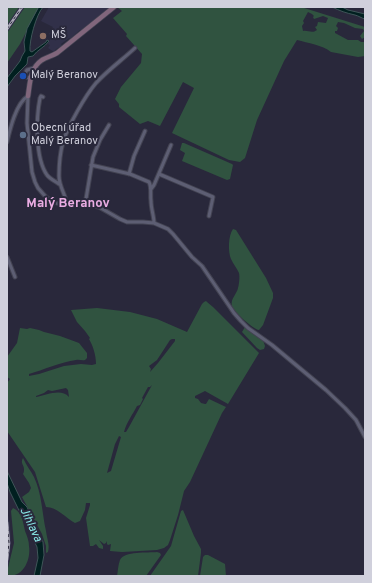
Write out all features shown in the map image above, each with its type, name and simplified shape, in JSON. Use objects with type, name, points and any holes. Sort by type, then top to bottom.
[{"type":"street","points":[[114,7],[57,53],[41,61],[34,68],[28,96],[27,123],[33,178],[38,188],[48,199],[57,204],[67,206],[85,205],[99,207],[127,222],[154,223],[168,229],[192,257],[202,266],[234,313],[248,328],[272,345],[335,399],[356,420],[365,436]]},
{"type":"street","points":[[67,206],[60,185],[59,176],[62,144],[77,112],[93,87],[136,48]]},
{"type":"street","points":[[7,142],[16,112],[23,99],[28,96]]},
{"type":"street","points":[[43,97],[40,96],[38,112],[39,152],[42,164],[48,176],[60,185]]},
{"type":"street","points":[[85,205],[94,154],[109,125]]},
{"type":"street","points":[[129,174],[136,150],[145,131]]},
{"type":"street","points":[[151,190],[171,145]]},
{"type":"street","points":[[92,165],[129,174],[149,182],[151,190],[150,202],[154,223]]},
{"type":"street","points":[[159,174],[213,197]]},
{"type":"street","points":[[209,216],[215,192]]},
{"type":"street","points":[[7,257],[15,277]]},
{"type":"shaded area","points":[[7,7],[19,7],[7,25]]},
{"type":"shaded area","points":[[19,7],[25,7],[7,33],[7,25]]},
{"type":"shaded area","points":[[25,7],[39,7],[20,44],[7,63],[7,33]]},
{"type":"shaded area","points":[[49,7],[110,7],[83,30],[80,30],[70,39],[69,38],[61,44],[62,46],[54,52],[48,48],[50,45],[48,44],[52,36],[49,34],[53,27],[41,21]]},
{"type":"shaded area","points":[[117,7],[301,7],[365,27],[365,37],[362,39],[360,36],[364,31],[363,29],[355,28],[344,23],[338,22],[336,26],[338,28],[335,33],[348,40],[365,42],[365,56],[358,57],[331,52],[319,46],[297,40],[284,61],[257,120],[245,158],[240,162],[229,160],[172,133],[194,88],[183,82],[160,126],[148,121],[140,124],[119,107],[119,104],[115,99],[121,87],[141,63],[142,54],[113,18],[122,11]],"holes":[[[308,12],[312,14],[314,19],[323,16],[328,18],[326,23],[318,22],[317,26],[315,27],[317,30],[315,31],[303,31],[303,21]]]},
{"type":"shaded area","points":[[182,143],[232,164],[230,179],[227,180],[182,161],[185,153],[180,150]]},
{"type":"shaded area","points":[[233,229],[236,230],[266,278],[273,293],[273,298],[263,325],[259,330],[244,320],[232,306],[232,301],[239,285],[239,273],[229,252],[229,240]]},
{"type":"shaded area","points":[[206,301],[213,307],[259,353],[228,404],[205,391],[195,396],[195,398],[201,403],[206,404],[209,399],[226,407],[190,482],[184,491],[168,545],[157,550],[122,552],[110,551],[111,544],[108,545],[107,541],[104,544],[99,540],[103,546],[103,549],[99,548],[96,544],[90,546],[86,518],[90,503],[86,503],[85,510],[80,521],[75,523],[58,511],[50,507],[46,507],[35,472],[7,431],[7,383],[10,379],[7,377],[7,357],[17,343],[20,328],[39,330],[79,343],[87,353],[87,358],[85,360],[64,362],[29,374],[29,376],[64,366],[96,364],[90,338],[77,322],[71,310],[97,308],[130,312],[157,319],[187,332]],"holes":[[[175,339],[175,341],[150,372],[151,369],[149,366],[157,360],[170,340]],[[152,385],[129,427],[126,432],[124,432],[137,406],[140,405],[148,387]],[[66,388],[68,390],[69,397],[62,393],[36,397],[48,390],[52,391]],[[119,436],[121,437],[111,471],[107,473],[115,444]]]},
{"type":"shaded area","points":[[245,327],[263,340],[265,346],[264,349],[260,350],[257,348],[242,332]]},
{"type":"shaded area","points":[[23,458],[37,483],[39,490],[49,544],[48,552],[46,553],[46,546],[42,534],[22,497],[29,492],[31,488],[23,474]]},
{"type":"shaded area","points":[[13,508],[22,518],[28,540],[29,556],[28,561],[19,573],[9,576],[7,572],[14,543],[11,511]]},
{"type":"shaded area","points":[[183,510],[201,549],[198,576],[150,576],[171,546],[181,511]]},
{"type":"shaded area","points":[[7,511],[10,524],[11,543],[7,570]]},
{"type":"shaded area","points":[[157,552],[161,555],[146,576],[117,576],[119,562],[122,557],[131,554]]},
{"type":"shaded area","points":[[208,555],[225,564],[226,576],[200,576],[203,557]]},
{"type":"water","points":[[39,7],[43,7],[34,28],[30,51],[32,52],[47,40],[49,41],[33,56],[28,57],[27,64],[7,87],[7,78],[20,61],[25,51],[24,42],[27,29]]},
{"type":"water","points":[[332,7],[342,7],[365,14],[365,19],[343,12]]},
{"type":"water","name":"Jihlava","points":[[7,471],[22,502],[27,507],[43,542],[44,555],[40,576],[34,576],[38,558],[37,547],[10,492],[7,483]]},
{"type":"railway","points":[[7,29],[22,7]]},
{"type":"railway","points":[[7,522],[9,543],[7,560]]},
{"type":"place","name":"MŠ","points":[[43,36]]},
{"type":"place","name":"Malý Beranov","points":[[23,76]]},
{"type":"place","name":"Obecní úřad Malý Beranov","points":[[23,135]]},
{"type":"district","name":"Malý Beranov","points":[[68,204]]}]
